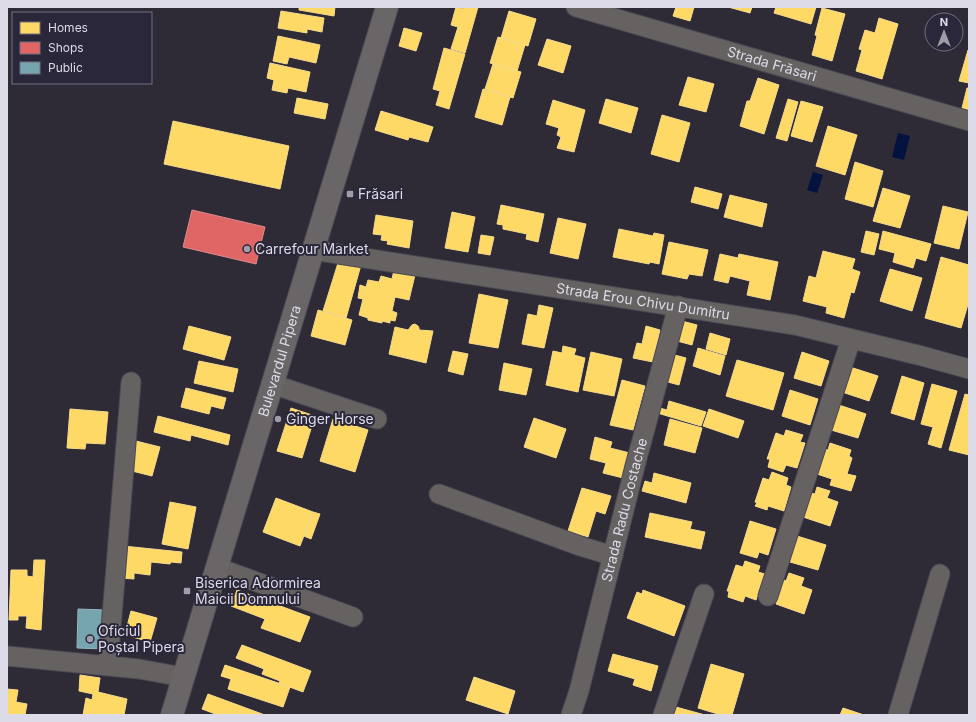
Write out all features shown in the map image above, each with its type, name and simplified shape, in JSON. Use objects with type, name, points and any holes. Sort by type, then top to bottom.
[{"type":"main road","name":"Bulevardul Pipera","points":[[172,715],[387,7]]},
{"type":"street","name":"Strada Frăsari","points":[[576,7],[969,121]]},
{"type":"street","name":"Strada Erou Chivu Dumitru","points":[[313,250],[795,325],[969,369]]},
{"type":"street","name":"Strada Radu Costache","points":[[571,715],[579,692],[635,466],[678,306]]},
{"type":"street","points":[[768,596],[851,339]]},
{"type":"street","points":[[108,665],[131,382]]},
{"type":"street","points":[[272,384],[377,419]]},
{"type":"street","points":[[440,494],[580,546],[612,556]]},
{"type":"street","points":[[216,568],[353,617]]},
{"type":"street","points":[[898,715],[940,574]]},
{"type":"street","points":[[664,715],[704,594]]},
{"type":"street","points":[[7,656],[139,668],[183,677]]},
{"type":"shaded area","points":[[898,133],[910,136],[904,160],[892,157]]},
{"type":"shaded area","points":[[813,172],[823,175],[817,193],[807,190]]},
{"type":"building: Homes","points":[[299,7],[335,7],[334,16],[299,10]]},
{"type":"building: Homes","points":[[456,7],[463,9],[464,7],[478,7],[465,53],[451,49],[458,27],[451,25]]},
{"type":"building: Homes","points":[[676,7],[694,7],[690,21],[673,16]]},
{"type":"building: Homes","points":[[728,7],[752,7],[750,13]]},
{"type":"building: Homes","points":[[776,7],[816,7],[811,24],[774,13]]},
{"type":"building: Homes","points":[[822,8],[845,14],[832,61],[812,55],[817,36],[815,35]]},
{"type":"building: Homes","points":[[281,11],[324,18],[322,32],[307,29],[307,33],[278,28]]},
{"type":"building: Homes","points":[[509,11],[536,19],[528,46],[501,38]]},
{"type":"building: Homes","points":[[879,18],[898,24],[882,79],[856,71],[862,50],[859,49],[865,30],[875,33]]},
{"type":"building: Homes","points":[[404,28],[422,33],[416,51],[399,46]]},
{"type":"building: Homes","points":[[278,36],[320,45],[316,63],[289,57],[287,64],[273,61]]},
{"type":"building: Homes","points":[[498,37],[525,45],[517,71],[490,63]]},
{"type":"building: Homes","points":[[547,39],[571,46],[563,73],[538,65]]},
{"type":"building: Homes","points":[[444,48],[465,54],[449,109],[436,105],[440,91],[433,89]]},
{"type":"building: Homes","points":[[969,50],[969,83],[959,81]]},
{"type":"building: Homes","points":[[270,63],[310,72],[306,92],[288,88],[287,93],[272,90],[274,80],[267,78]]},
{"type":"building: Homes","points":[[493,64],[521,72],[513,98],[485,89]]},
{"type":"building: Homes","points":[[688,77],[714,84],[706,112],[679,105]]},
{"type":"building: Homes","points":[[758,78],[779,85],[764,134],[740,126],[747,101],[750,101]]},
{"type":"building: Homes","points":[[967,88],[969,88],[969,110],[962,108]]},
{"type":"building: Homes","points":[[483,89],[510,97],[502,125],[475,117]]},
{"type":"building: Homes","points":[[297,98],[328,104],[325,119],[294,113]]},
{"type":"building: Homes","points":[[606,99],[638,108],[631,133],[599,123]]},
{"type":"building: Homes","points":[[788,99],[798,102],[787,141],[776,138]]},
{"type":"building: Homes","points":[[553,100],[585,110],[574,152],[557,148],[561,137],[557,135],[559,128],[546,124]]},
{"type":"building: Homes","points":[[801,101],[823,107],[812,142],[791,136]]},
{"type":"building: Homes","points":[[381,111],[433,127],[428,142],[409,137],[408,140],[375,130]]},
{"type":"building: Homes","points":[[662,115],[690,123],[679,162],[651,154]]},
{"type":"building: Homes","points":[[173,121],[289,146],[280,189],[164,164]]},
{"type":"building: Homes","points":[[828,126],[857,135],[845,175],[816,166]]},
{"type":"building: Homes","points":[[855,162],[883,171],[873,207],[845,199]]},
{"type":"building: Homes","points":[[695,187],[722,194],[718,209],[691,202]]},
{"type":"building: Homes","points":[[883,188],[910,196],[900,228],[873,221]]},
{"type":"building: Homes","points":[[730,195],[767,204],[762,227],[724,217]]},
{"type":"building: Homes","points":[[501,205],[544,214],[538,242],[526,239],[527,234],[503,229],[503,225],[497,224]]},
{"type":"building: Homes","points":[[943,206],[968,212],[959,249],[934,243]]},
{"type":"building: Homes","points":[[452,212],[475,217],[468,252],[445,248]]},
{"type":"building: Homes","points":[[376,215],[413,221],[409,248],[387,244],[388,241],[381,240],[382,235],[373,234]]},
{"type":"building: Homes","points":[[558,218],[586,224],[578,259],[550,253]]},
{"type":"building: Homes","points":[[619,229],[653,236],[654,233],[664,235],[659,264],[650,262],[649,264],[613,257]]},
{"type":"building: Homes","points":[[866,231],[879,234],[874,255],[861,252]]},
{"type":"building: Homes","points":[[883,231],[931,244],[926,261],[916,258],[913,268],[893,262],[895,253],[879,249]]},
{"type":"building: Homes","points":[[481,235],[494,237],[490,255],[478,253]]},
{"type":"building: Homes","points":[[669,242],[708,250],[702,276],[689,274],[687,279],[662,274]]},
{"type":"building: Homes","points":[[823,251],[855,259],[852,269],[860,272],[854,293],[851,292],[844,318],[826,313],[827,307],[803,301],[809,276],[816,278]]},
{"type":"building: Homes","points":[[720,254],[738,258],[739,254],[778,262],[770,300],[747,295],[750,281],[730,276],[728,283],[714,280]]},
{"type":"building: Homes","points":[[941,257],[969,265],[969,301],[961,328],[925,318]]},
{"type":"building: Homes","points":[[338,263],[361,265],[346,318],[323,311]]},
{"type":"building: Homes","points":[[890,269],[922,278],[912,311],[880,301]]},
{"type":"building: Homes","points":[[394,270],[415,275],[409,300],[395,297],[392,311],[397,313],[395,321],[390,320],[390,323],[382,321],[382,323],[368,320],[368,318],[359,315],[363,299],[358,298],[360,285],[366,287],[368,280],[379,282],[381,276],[392,279]]},
{"type":"building: Homes","points":[[479,294],[508,300],[498,348],[469,343]]},
{"type":"building: Homes","points":[[539,305],[553,308],[544,348],[522,344],[528,314],[537,316]]},
{"type":"building: Homes","points":[[318,310],[352,320],[345,345],[311,336]]},
{"type":"building: Homes","points":[[682,321],[697,325],[692,345],[677,341]]},
{"type":"building: Homes","points":[[415,324],[418,326],[419,330],[433,331],[426,363],[389,354],[395,327],[408,330]]},
{"type":"building: Homes","points":[[189,326],[231,337],[224,360],[183,349]]},
{"type":"building: Homes","points":[[646,326],[660,330],[653,362],[633,358],[637,343],[642,344]]},
{"type":"building: Homes","points":[[710,333],[730,339],[726,355],[706,349]]},
{"type":"building: Homes","points":[[563,346],[576,349],[574,355],[585,358],[578,392],[546,385],[553,351],[562,353]]},
{"type":"building: Homes","points":[[698,348],[725,356],[720,375],[693,366]]},
{"type":"building: Homes","points":[[453,351],[468,354],[463,375],[448,371]]},
{"type":"building: Homes","points":[[591,352],[622,359],[614,396],[583,390]]},
{"type":"building: Homes","points":[[802,352],[829,361],[821,386],[794,378]]},
{"type":"building: Homes","points":[[671,354],[686,358],[679,385],[664,381]]},
{"type":"building: Homes","points":[[737,360],[784,373],[773,410],[726,396]]},
{"type":"building: Homes","points":[[199,361],[238,369],[233,392],[194,383]]},
{"type":"building: Homes","points":[[504,363],[532,369],[526,395],[499,390]]},
{"type":"building: Homes","points":[[850,367],[878,376],[869,401],[842,392]]},
{"type":"building: Homes","points":[[902,376],[924,383],[914,420],[891,413]]},
{"type":"building: Homes","points":[[622,380],[645,386],[633,430],[610,425]]},
{"type":"building: Homes","points":[[932,384],[957,391],[941,448],[928,444],[933,427],[921,424]]},
{"type":"building: Homes","points":[[186,388],[226,398],[223,409],[211,406],[209,414],[181,407]]},
{"type":"building: Homes","points":[[790,390],[818,399],[810,425],[782,416]]},
{"type":"building: Homes","points":[[965,394],[969,395],[969,455],[949,450]]},
{"type":"building: Homes","points":[[669,401],[706,412],[701,426],[654,412],[656,407],[667,410]]},
{"type":"building: Homes","points":[[839,405],[866,414],[858,438],[831,430]]},
{"type":"building: Homes","points":[[291,408],[315,416],[302,458],[277,451]]},
{"type":"building: Homes","points":[[70,409],[108,412],[105,444],[86,443],[85,449],[67,448]]},
{"type":"building: Homes","points":[[709,409],[744,421],[738,438],[703,426]]},
{"type":"building: Homes","points":[[158,416],[230,435],[228,445],[191,435],[190,441],[154,432]]},
{"type":"building: Homes","points":[[534,418],[566,429],[556,458],[524,447]]},
{"type":"building: Homes","points":[[333,419],[368,430],[355,472],[320,461]]},
{"type":"building: Homes","points":[[670,419],[702,428],[695,453],[664,445]]},
{"type":"building: Homes","points":[[786,430],[803,435],[800,442],[805,443],[797,468],[786,465],[783,472],[768,467],[770,459],[767,459],[776,433],[784,436]]},
{"type":"building: Homes","points":[[595,437],[612,442],[610,448],[630,453],[623,478],[603,473],[606,463],[590,459]]},
{"type":"building: Homes","points":[[136,441],[160,447],[152,476],[128,470]]},
{"type":"building: Homes","points":[[830,443],[851,450],[849,456],[852,458],[847,474],[856,476],[851,491],[830,485],[832,479],[817,474],[825,449],[828,450]]},
{"type":"building: Homes","points":[[772,472],[788,478],[786,485],[791,487],[784,511],[768,506],[767,510],[755,506],[763,478],[769,480]]},
{"type":"building: Homes","points":[[654,473],[691,483],[686,503],[642,491],[645,481],[652,483]]},
{"type":"building: Homes","points":[[817,487],[830,491],[827,498],[838,502],[830,526],[803,517],[811,493],[815,494]]},
{"type":"building: Homes","points":[[582,488],[611,496],[605,514],[596,511],[588,537],[568,531]]},
{"type":"building: Homes","points":[[276,498],[313,512],[300,546],[263,532]]},
{"type":"building: Homes","points":[[170,502],[196,507],[188,549],[162,544]]},
{"type":"building: Homes","points":[[313,512],[320,514],[311,539],[304,536]]},
{"type":"building: Homes","points":[[650,513],[692,522],[690,529],[705,532],[701,549],[645,537]]},
{"type":"building: Homes","points":[[750,521],[776,529],[768,555],[759,552],[757,558],[740,553]]},
{"type":"building: Homes","points":[[797,536],[826,545],[818,570],[790,562]]},
{"type":"building: Homes","points":[[123,546],[182,552],[181,563],[171,562],[170,564],[151,562],[150,575],[134,573],[134,579],[120,578]]},
{"type":"building: Homes","points":[[34,560],[45,560],[41,630],[26,628],[27,616],[18,616],[18,620],[9,620],[11,570],[27,570],[27,576],[33,577]]},
{"type":"building: Homes","points":[[745,561],[760,566],[758,572],[765,574],[756,600],[745,596],[743,602],[728,597],[729,591],[727,591],[736,565],[743,567]]},
{"type":"building: Homes","points":[[789,573],[804,578],[801,586],[812,590],[804,614],[776,604],[784,580],[786,581]]},
{"type":"building: Homes","points":[[237,590],[310,617],[300,642],[261,628],[265,619],[231,606]]},
{"type":"building: Homes","points":[[643,590],[685,606],[674,636],[627,618],[637,592],[642,594]]},
{"type":"building: Homes","points":[[131,611],[157,618],[150,642],[129,636],[130,631],[126,630]]},
{"type":"building: Homes","points":[[242,645],[311,671],[303,692],[279,683],[280,681],[262,674],[264,669],[236,658]]},
{"type":"building: Homes","points":[[613,654],[658,666],[651,691],[633,685],[635,679],[608,671]]},
{"type":"building: Homes","points":[[711,664],[744,674],[732,715],[721,715],[698,708]]},
{"type":"building: Homes","points":[[225,665],[290,687],[283,707],[228,689],[231,679],[221,676]]},
{"type":"building: Homes","points":[[80,675],[100,678],[98,692],[127,699],[124,715],[83,715],[86,698],[92,700],[93,694],[79,691]]},
{"type":"building: Homes","points":[[474,677],[515,691],[508,714],[466,700]]},
{"type":"building: Homes","points":[[7,689],[18,690],[16,702],[27,704],[25,715],[7,715]]},
{"type":"building: Homes","points":[[208,694],[265,715],[218,715],[202,709]]},
{"type":"building: Homes","points":[[676,707],[705,715],[674,715]]},
{"type":"building: Homes","points":[[843,708],[864,715],[840,715]]},
{"type":"building: Shops","points":[[192,210],[265,227],[256,264],[183,247]]},
{"type":"building: Public","points":[[78,609],[106,610],[104,649],[77,648]]},
{"type":"place","name":"Frăsari","points":[[350,194]]},
{"type":"place","name":"Carrefour Market","points":[[247,249]]},
{"type":"place","name":"Ginger Horse","points":[[278,419]]},
{"type":"place","name":"Biserica Adormirea Maicii Domnului","points":[[187,591]]},
{"type":"place","name":"Oficiul Poștal Pipera","points":[[90,639]]}]
